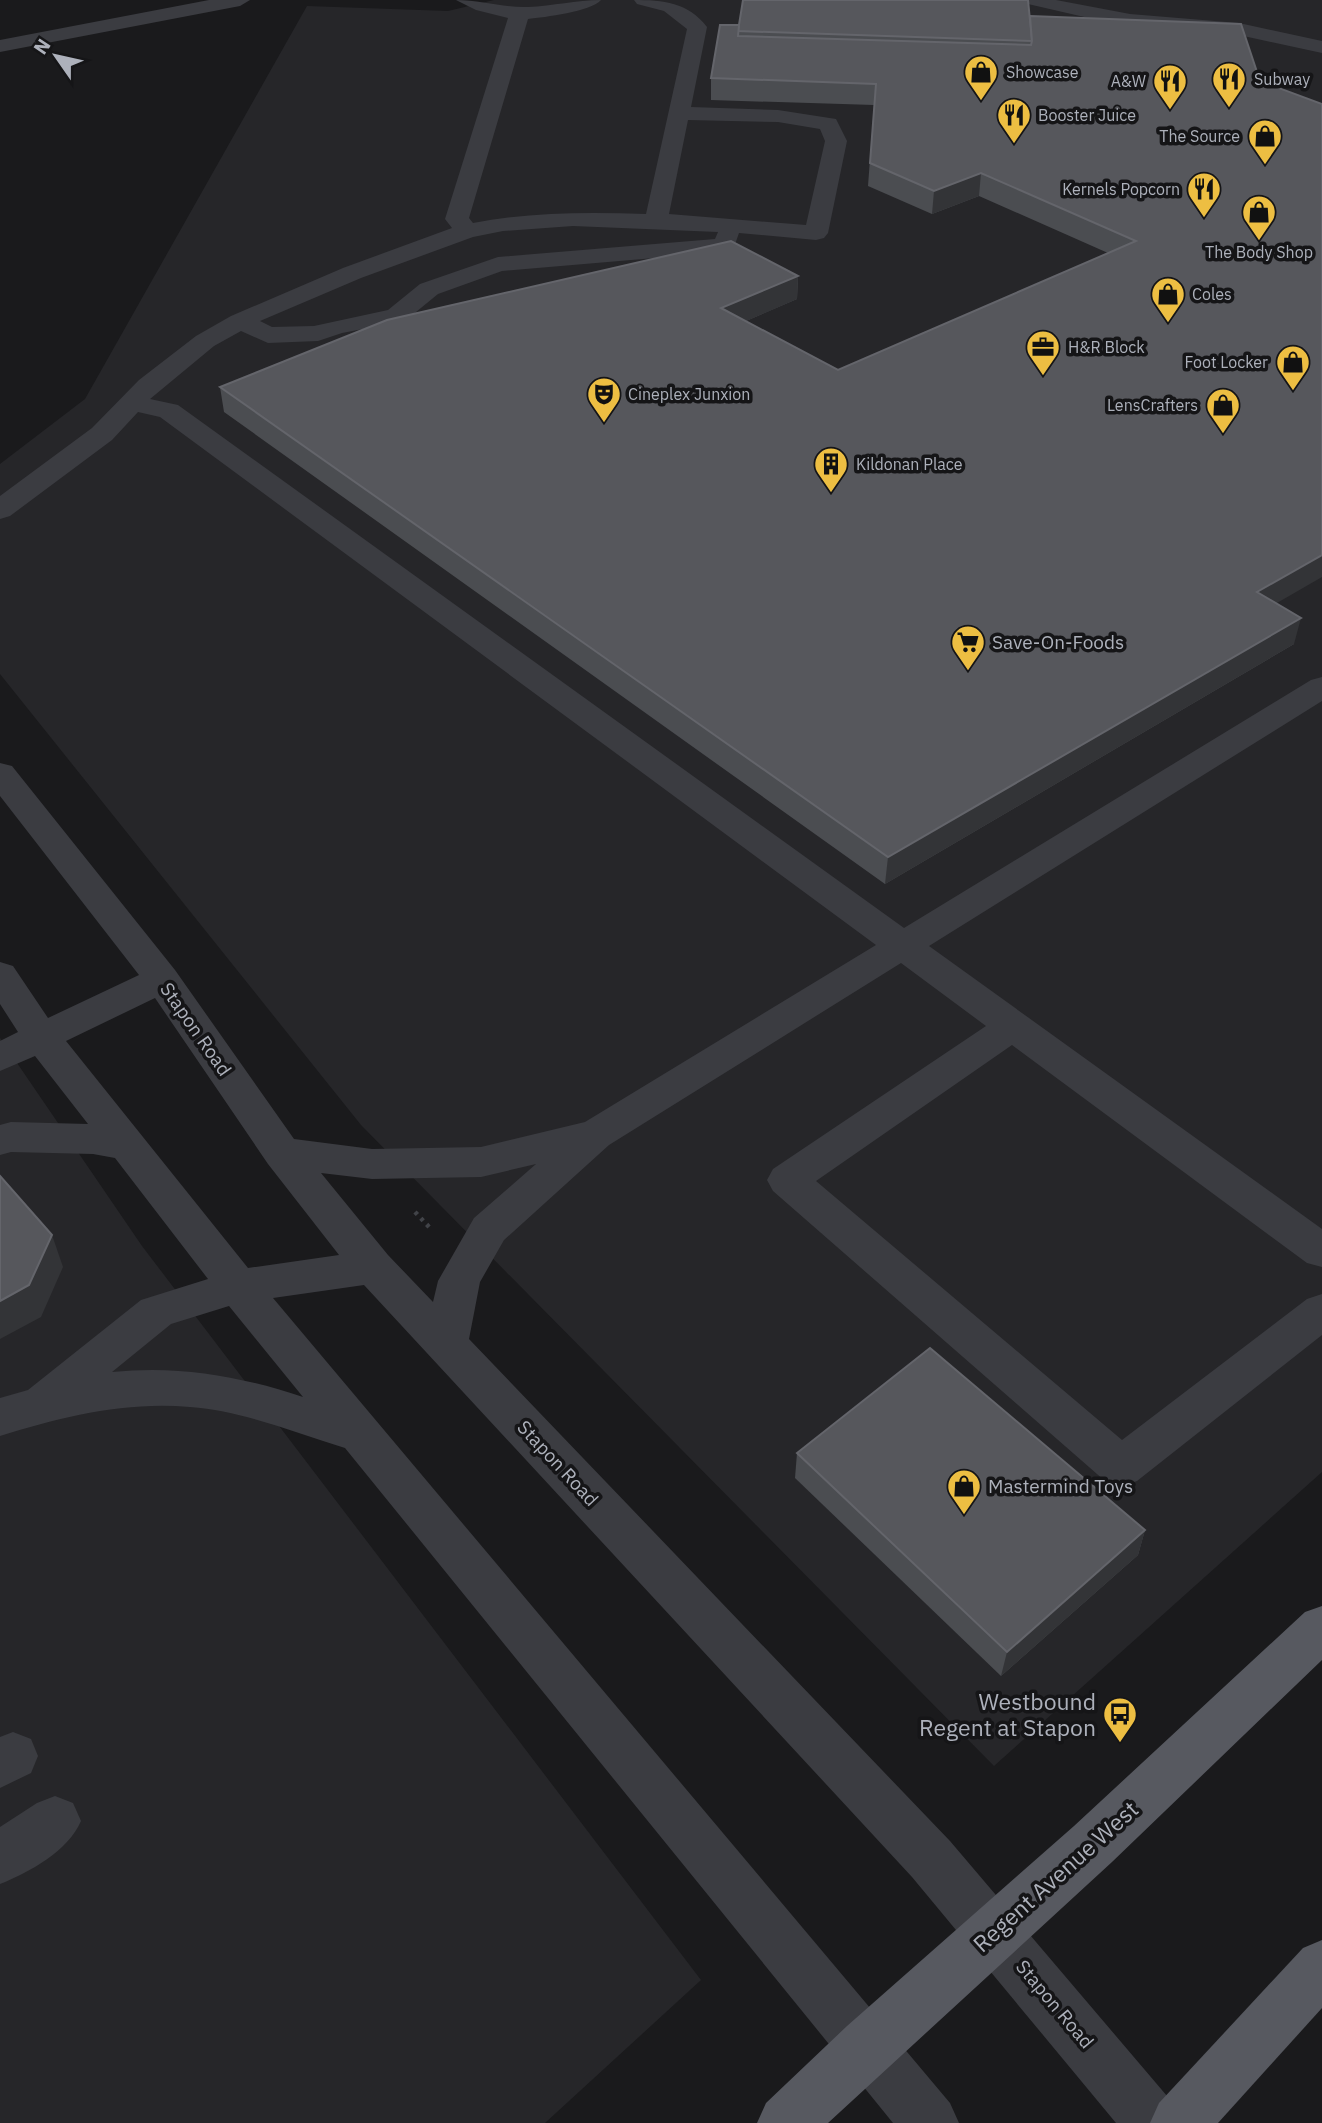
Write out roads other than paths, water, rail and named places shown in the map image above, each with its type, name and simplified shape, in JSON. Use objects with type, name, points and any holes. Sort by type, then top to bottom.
[{"type":"main road","name":"Regent Avenue West","points":[[786,2123],[867,2046],[1093,1844],[1322,1628]]},
{"type":"main road","points":[[1179,2123],[1322,1967]]},
{"type":"street","points":[[0,46],[240,0]]},
{"type":"street","points":[[466,0],[487,9],[519,15],[554,10],[592,0]]},
{"type":"street","points":[[644,0],[671,7],[697,27],[681,113],[656,221]]},
{"type":"street","points":[[1035,0],[1069,12],[1124,20],[1230,28],[1322,47]]},
{"type":"street","points":[[1124,20],[1135,9],[1161,0]]},
{"type":"street","points":[[0,26],[105,6]]},
{"type":"street","points":[[467,231],[457,219],[519,15]]},
{"type":"street","points":[[0,510],[102,434],[148,386],[205,341],[240,321],[352,274],[467,231],[503,224],[573,219],[731,225],[816,233],[836,141],[828,124],[806,119],[681,113]]},
{"type":"street","points":[[240,321],[268,335],[318,333],[336,326],[396,316],[429,289],[498,264],[725,245],[731,225]]},
{"type":"street","points":[[131,403],[169,411],[901,947],[1322,1251]]},
{"type":"street","points":[[446,1344],[459,1281],[489,1229],[595,1135],[1322,687]]},
{"type":"street","name":"Stapon Road","points":[[0,773],[162,979],[282,1153],[373,1267],[932,1859],[1153,2123]]},
{"type":"street","points":[[0,975],[42,1038],[238,1286],[930,2123]]},
{"type":"street","points":[[0,1057],[162,979]]},
{"type":"street","points":[[1013,1027],[787,1180],[1121,1467],[1322,1311]]},
{"type":"street","points":[[282,1153],[372,1164],[481,1162],[595,1135]]},
{"type":"street","points":[[0,1140],[11,1137],[81,1138],[127,1146]]},
{"type":"street","points":[[41,1404],[156,1312],[238,1286],[373,1267]]},
{"type":"street","points":[[0,1417],[41,1404],[137,1387],[216,1391],[361,1434]]},
{"type":"street","points":[[0,1858],[55,1821]]},
{"type":"place","name":"Showcase","points":[[981,102]]},
{"type":"place","name":"Subway","points":[[1229,109]]},
{"type":"place","name":"A&W","points":[[1170,111]]},
{"type":"place","name":"Booster Juice","points":[[1014,145]]},
{"type":"place","name":"The Source","points":[[1265,166]]},
{"type":"place","name":"Kernels Popcorn","points":[[1204,219]]},
{"type":"place","name":"The Body Shop","points":[[1259,242]]},
{"type":"place","name":"Coles","points":[[1168,324]]},
{"type":"place","name":"H&R Block","points":[[1043,377]]},
{"type":"place","name":"Foot Locker","points":[[1293,392]]},
{"type":"place","name":"Cineplex Junxion","points":[[604,424]]},
{"type":"place","name":"LensCrafters","points":[[1223,435]]},
{"type":"place","name":"Kildonan Place","points":[[831,494]]},
{"type":"place","name":"Save-On-Foods","points":[[968,672]]},
{"type":"place","name":"Mastermind Toys","points":[[964,1516]]},
{"type":"place","name":"Westbound Regent at Stapon","points":[[1120,1744]]}]
